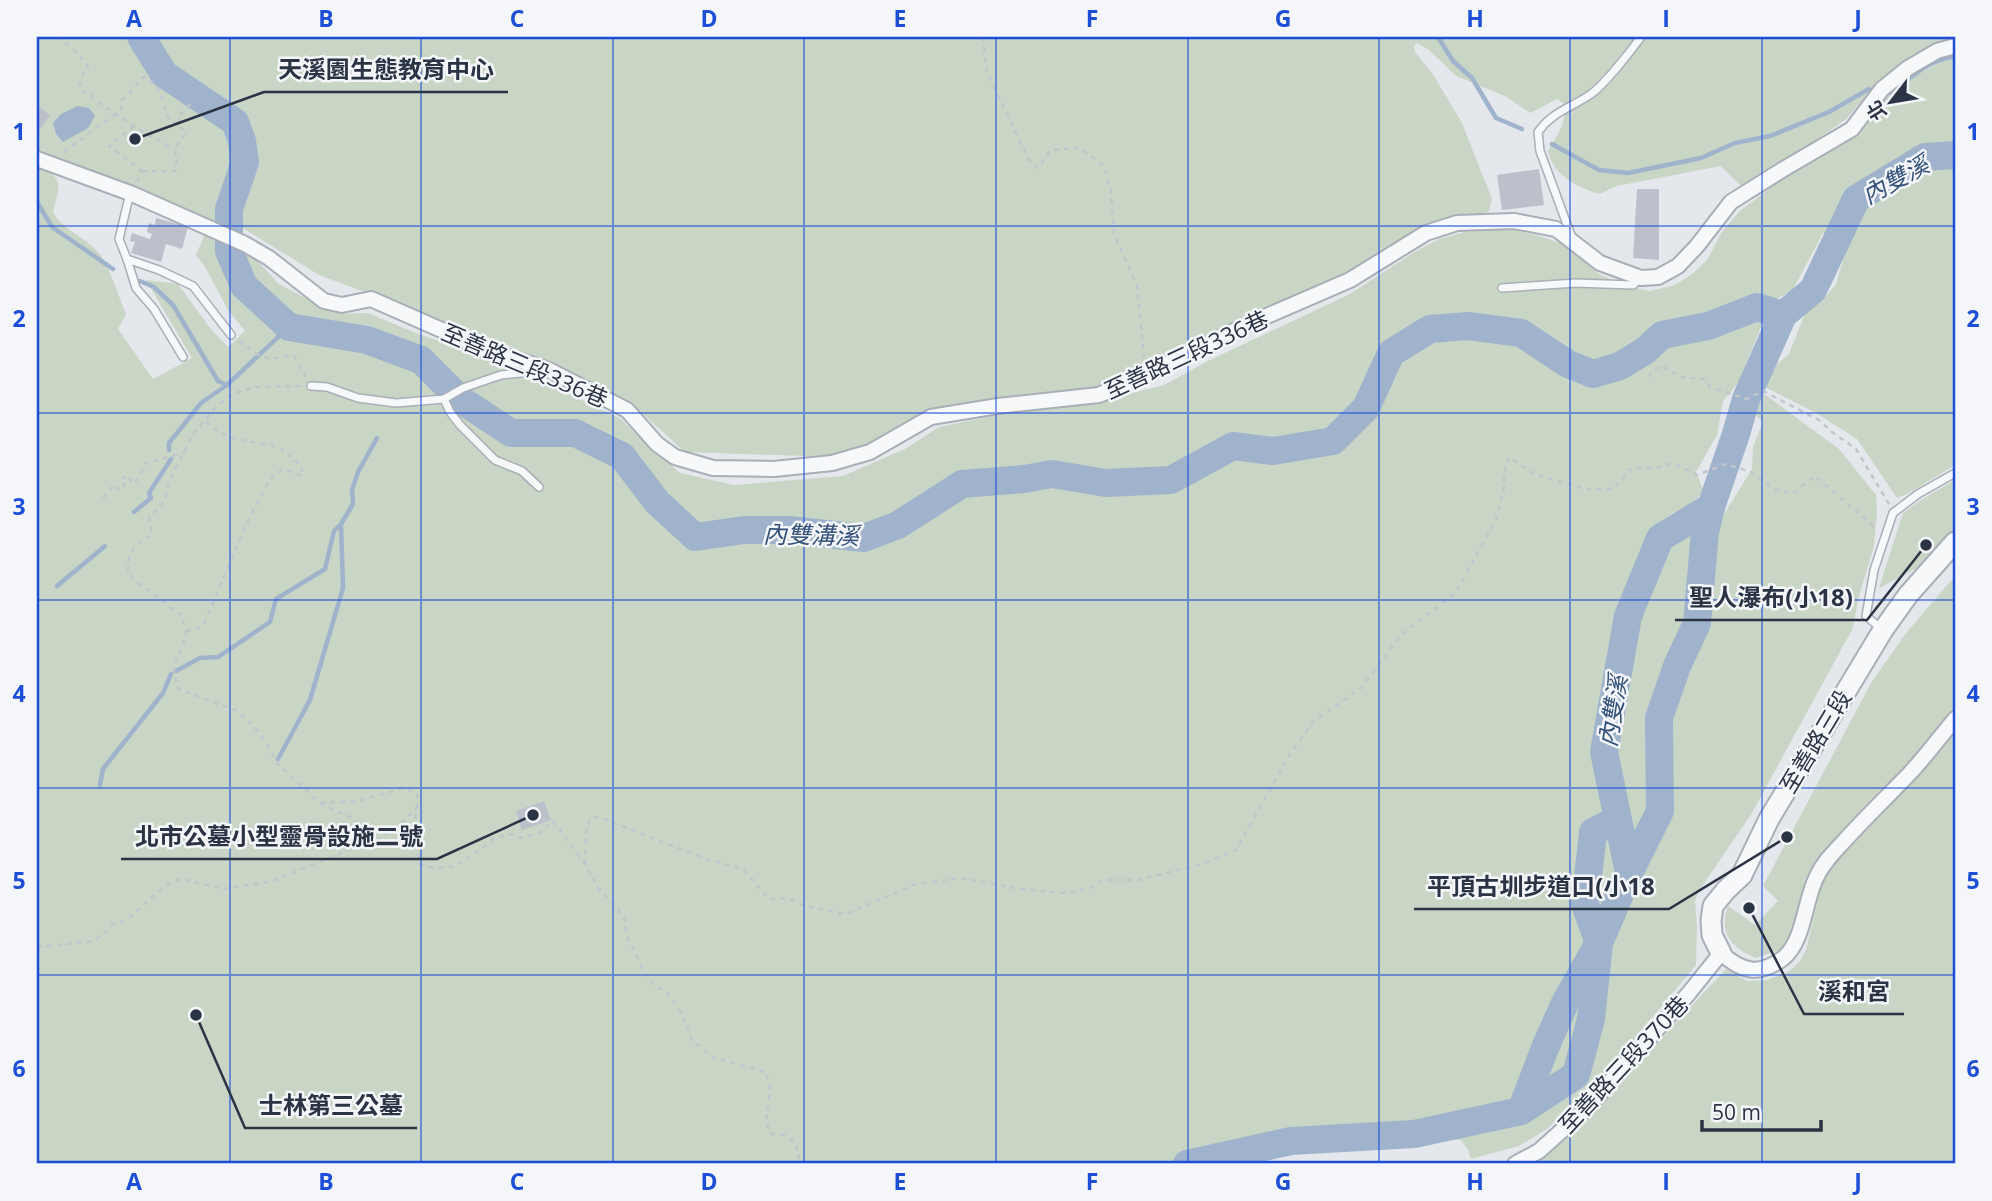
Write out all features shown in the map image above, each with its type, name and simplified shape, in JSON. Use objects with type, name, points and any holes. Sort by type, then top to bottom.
[{"type":"street","points":[[1641,278],[1658,277],[1678,266],[1731,202],[1852,129],[1882,89],[1908,68],[1937,51],[1955,46]]},
{"type":"street","points":[[37,159],[130,193]]},
{"type":"street","name":"至善路三段336巷","points":[[130,193],[245,244],[269,258],[324,301],[342,306],[371,299],[485,349],[549,370],[627,410],[657,444],[675,457],[713,468],[774,469],[832,463],[870,452],[931,417],[998,406],[1099,395],[1350,280],[1426,233],[1457,223],[1514,221],[1556,229],[1600,263],[1641,278]]},
{"type":"street","name":"至善路三段","points":[[1721,953],[1712,935],[1713,906],[1742,875],[1769,819],[1882,630],[1908,595],[1955,542]]},
{"type":"street","points":[[1721,953],[1734,965],[1754,970],[1768,967],[1785,957],[1794,946],[1815,877],[1827,860],[1872,810],[1910,774],[1955,719]]},
{"type":"street","name":"至善路三段370巷","points":[[1516,1164],[1539,1151],[1588,1108],[1721,953]]},
{"type":"lane","points":[[1573,242],[1540,151],[1538,132],[1547,119],[1593,93],[1641,37]]},
{"type":"lane","points":[[130,193],[119,239],[136,288],[154,309],[183,358]]},
{"type":"lane","points":[[127,259],[193,286],[231,335]]},
{"type":"lane","points":[[1502,288],[1576,283],[1633,285],[1641,278]]},
{"type":"lane","points":[[311,386],[327,387],[358,398],[396,403],[444,399],[463,388],[501,375],[549,370]]},
{"type":"lane","points":[[444,399],[460,425],[495,460],[522,471],[539,487]]},
{"type":"lane","points":[[1882,630],[1866,616],[1874,570],[1894,513],[1918,494],[1955,473]]},
{"type":"path","points":[[57,37],[74,49],[88,66],[79,82],[83,92],[92,95],[96,101],[134,127],[149,136],[156,136],[173,149],[177,157],[176,171],[142,171],[109,146],[134,127]]},
{"type":"path","points":[[983,37],[987,72],[1029,160],[1038,168],[1051,150],[1080,148],[1104,166],[1111,191],[1114,234],[1136,286],[1147,374]]},
{"type":"path","points":[[64,152],[121,110],[122,100],[143,77],[147,77],[159,90],[167,117],[186,133],[173,149]]},
{"type":"path","points":[[178,125],[178,117],[190,104]]},
{"type":"path","points":[[130,193],[142,171]]},
{"type":"path","points":[[37,947],[94,941],[112,925],[127,920],[157,892],[175,880],[223,889],[273,881],[358,846],[365,839],[366,831],[359,822],[320,803],[279,765],[258,731],[238,711],[178,689],[173,667],[186,631],[181,615],[128,572],[127,557],[136,546],[152,535],[149,519],[165,499],[170,479],[194,433],[213,410],[232,394],[256,387],[311,386],[294,356],[284,355],[272,359],[258,355],[231,335]]},
{"type":"path","points":[[1648,377],[1652,370],[1662,366],[1680,377],[1704,379],[1710,387],[1746,399],[1763,391],[1819,420],[1856,449],[1894,513]]},
{"type":"path","points":[[186,631],[203,626],[248,521],[270,478],[284,469],[302,476],[302,466],[279,447],[236,439],[213,429],[205,420]]},
{"type":"path","points":[[103,498],[114,485],[121,491],[124,484],[121,480],[127,475],[134,484],[144,464],[186,452]]},
{"type":"path","points":[[585,864],[586,834],[590,818],[599,817],[706,859],[743,869],[769,900],[788,898],[805,906],[846,915],[916,884],[961,877],[1021,888],[1065,892],[1091,888],[1103,880],[1138,880],[1202,864],[1236,850],[1290,754],[1312,723],[1362,687],[1400,636],[1456,592],[1496,520],[1509,457],[1534,474],[1585,489],[1599,490],[1614,489],[1630,469],[1656,468],[1673,463],[1696,475],[1726,464],[1751,472],[1774,489],[1792,494],[1815,476],[1885,536]]},
{"type":"path","points":[[320,803],[358,802],[404,788],[415,793],[418,798],[414,832],[419,864],[434,868],[455,866],[494,838],[512,834],[522,838],[541,832],[552,821],[585,864],[598,888],[624,918],[627,936],[644,972],[654,985],[667,993],[683,1015],[692,1041],[715,1058],[766,1072],[770,1089],[766,1122],[771,1134],[785,1135],[796,1143],[799,1160],[794,1164]]},
{"type":"path","points":[[365,839],[379,839],[398,827],[417,807]]},
{"type":"green space","points":[[37,37],[1955,37],[1955,40],[1931,46],[1878,83],[1846,119],[1742,187],[1721,166],[1617,186],[1599,194],[1568,179],[1551,160],[1548,151],[1563,122],[1563,103],[1557,99],[1530,113],[1505,96],[1456,76],[1429,50],[1417,43],[1414,46],[1415,52],[1434,76],[1462,123],[1492,199],[1489,211],[1483,215],[1439,221],[1348,275],[1096,388],[930,409],[870,445],[833,457],[685,452],[633,405],[510,346],[319,275],[225,217],[226,228],[161,197],[94,174],[37,149]]},
{"type":"green space","points":[[1955,56],[1955,465],[1897,498],[1857,439],[1816,413],[1761,385],[1764,375],[1789,354],[1807,309],[1823,300],[1836,284],[1850,237],[1823,233],[1792,291],[1772,301],[1746,363],[1743,377],[1723,401],[1717,435],[1696,472],[1704,492],[1680,514],[1674,512],[1656,526],[1655,531],[1661,538],[1697,533],[1714,524],[1726,511],[1752,469],[1753,447],[1763,422],[1749,409],[1757,395],[1760,393],[1767,396],[1839,449],[1876,495],[1874,546],[1859,596],[1853,628],[1752,813],[1698,892],[1695,901],[1696,965],[1616,1061],[1547,1129],[1519,1146],[1471,1159],[1461,1140],[1380,1136],[1228,1164],[37,1164],[37,166],[52,175],[58,183],[53,212],[58,219],[102,257],[126,314],[118,329],[153,379],[192,358],[146,280],[178,284],[210,328],[228,347],[245,331],[228,310],[196,255],[204,236],[215,236],[250,253],[279,284],[309,300],[341,314],[368,313],[418,334],[500,361],[621,419],[680,473],[734,485],[843,476],[905,449],[939,427],[1003,414],[1096,402],[1164,385],[1208,361],[1350,294],[1439,239],[1465,232],[1511,229],[1539,236],[1566,245],[1600,275],[1624,285],[1650,291],[1675,285],[1707,260],[1722,232],[1740,211],[1797,168],[1861,132],[1878,106],[1901,84]]},
{"type":"green space","points":[[1955,480],[1955,529],[1917,568],[1879,588],[1903,513]]},
{"type":"green space","points":[[1955,576],[1955,709],[1927,743],[1815,862],[1805,879],[1791,940],[1785,948],[1756,958],[1747,954],[1734,944],[1726,932],[1725,916],[1728,906],[1755,925],[1778,901],[1763,886],[1871,683],[1906,633]]},
{"type":"green space","points":[[1955,731],[1955,1164],[1527,1164],[1543,1155],[1590,1115],[1726,969],[1747,981],[1767,980],[1788,972],[1800,961],[1806,950],[1822,882],[1831,863],[1923,769]]},
{"type":"water","points":[[78,106],[89,108],[95,116],[88,128],[63,142],[56,134],[53,123],[61,114]]},
{"type":"building","points":[[37,105],[50,115],[37,133]]},
{"type":"building","points":[[1539,169],[1544,205],[1502,210],[1497,175]]},
{"type":"building","points":[[1637,189],[1659,189],[1659,260],[1633,258]]},
{"type":"building","points":[[156,218],[188,227],[182,249],[166,244],[161,262],[131,253],[135,242],[130,241],[132,233],[150,239],[152,234],[147,232],[149,223],[155,225]]},
{"type":"building","points":[[544,801],[551,820],[522,830],[516,811]]},
{"type":"waterway","name":"內雙溝溪","points":[[141,37],[164,74],[235,122],[242,141],[245,162],[229,209],[229,251],[244,286],[289,327],[367,340],[421,360],[461,400],[511,433],[575,433],[622,456],[657,502],[695,537],[744,530],[789,530],[864,538],[898,525],[962,484],[1052,474],[1106,483],[1171,480],[1233,446],[1273,451],[1333,441],[1366,408],[1391,353],[1430,329],[1468,326],[1521,333],[1568,364],[1593,374],[1620,366],[1646,350],[1662,335],[1708,326],[1757,307],[1783,315]]},
{"type":"waterway","points":[[1438,37],[1453,61],[1472,78],[1496,118],[1522,129]]},
{"type":"waterway","points":[[1890,93],[1929,65],[1955,57]]},
{"type":"waterway","points":[[1552,144],[1599,170],[1628,173],[1701,158],[1735,143],[1770,136],[1829,112],[1869,89]]},
{"type":"waterway","name":"內雙溪","points":[[1187,1164],[1291,1141],[1414,1134],[1521,1111],[1576,1075],[1591,1019],[1599,943],[1629,873],[1604,752],[1628,616],[1660,538],[1711,507],[1746,399],[1783,315],[1813,290],[1856,199],[1925,157],[1955,155]]},
{"type":"waterway","points":[[37,202],[52,227],[113,269]]},
{"type":"waterway","points":[[140,281],[154,287],[173,305],[218,381],[227,385],[289,327]]},
{"type":"waterway","points":[[169,450],[169,443],[201,403],[227,385]]},
{"type":"waterway","name":"內雙溝溪","points":[[455,404],[461,400]]},
{"type":"waterway","points":[[278,759],[310,700],[343,588],[341,524],[353,504],[352,490],[358,472],[377,438]]},
{"type":"waterway","points":[[134,512],[151,498],[149,493],[171,459]]},
{"type":"waterway","points":[[1629,873],[1660,811],[1659,718],[1677,666],[1697,623],[1705,532],[1711,507]]},
{"type":"waterway","points":[[176,671],[200,658],[218,657],[270,622],[276,599],[325,569],[334,531],[341,524]]},
{"type":"waterway","points":[[57,586],[105,546]]},
{"type":"waterway","points":[[100,785],[103,769],[163,693],[171,674]]},
{"type":"waterway","points":[[1521,1111],[1565,1003],[1599,943],[1585,904],[1593,832],[1617,820]]},
{"type":"place","name":"天溪園生態教育中心","points":[[135,139]]},
{"type":"place","name":"聖人瀑布(小18)","points":[[1926,545]]},
{"type":"place","name":"北市公墓小型靈骨設施二號","points":[[533,815]]},
{"type":"place","name":"平頂古圳步道口(小18","points":[[1787,837]]},
{"type":"place","name":"溪和宮","points":[[1749,908]]},
{"type":"place","name":"士林第三公墓","points":[[196,1015]]}]
